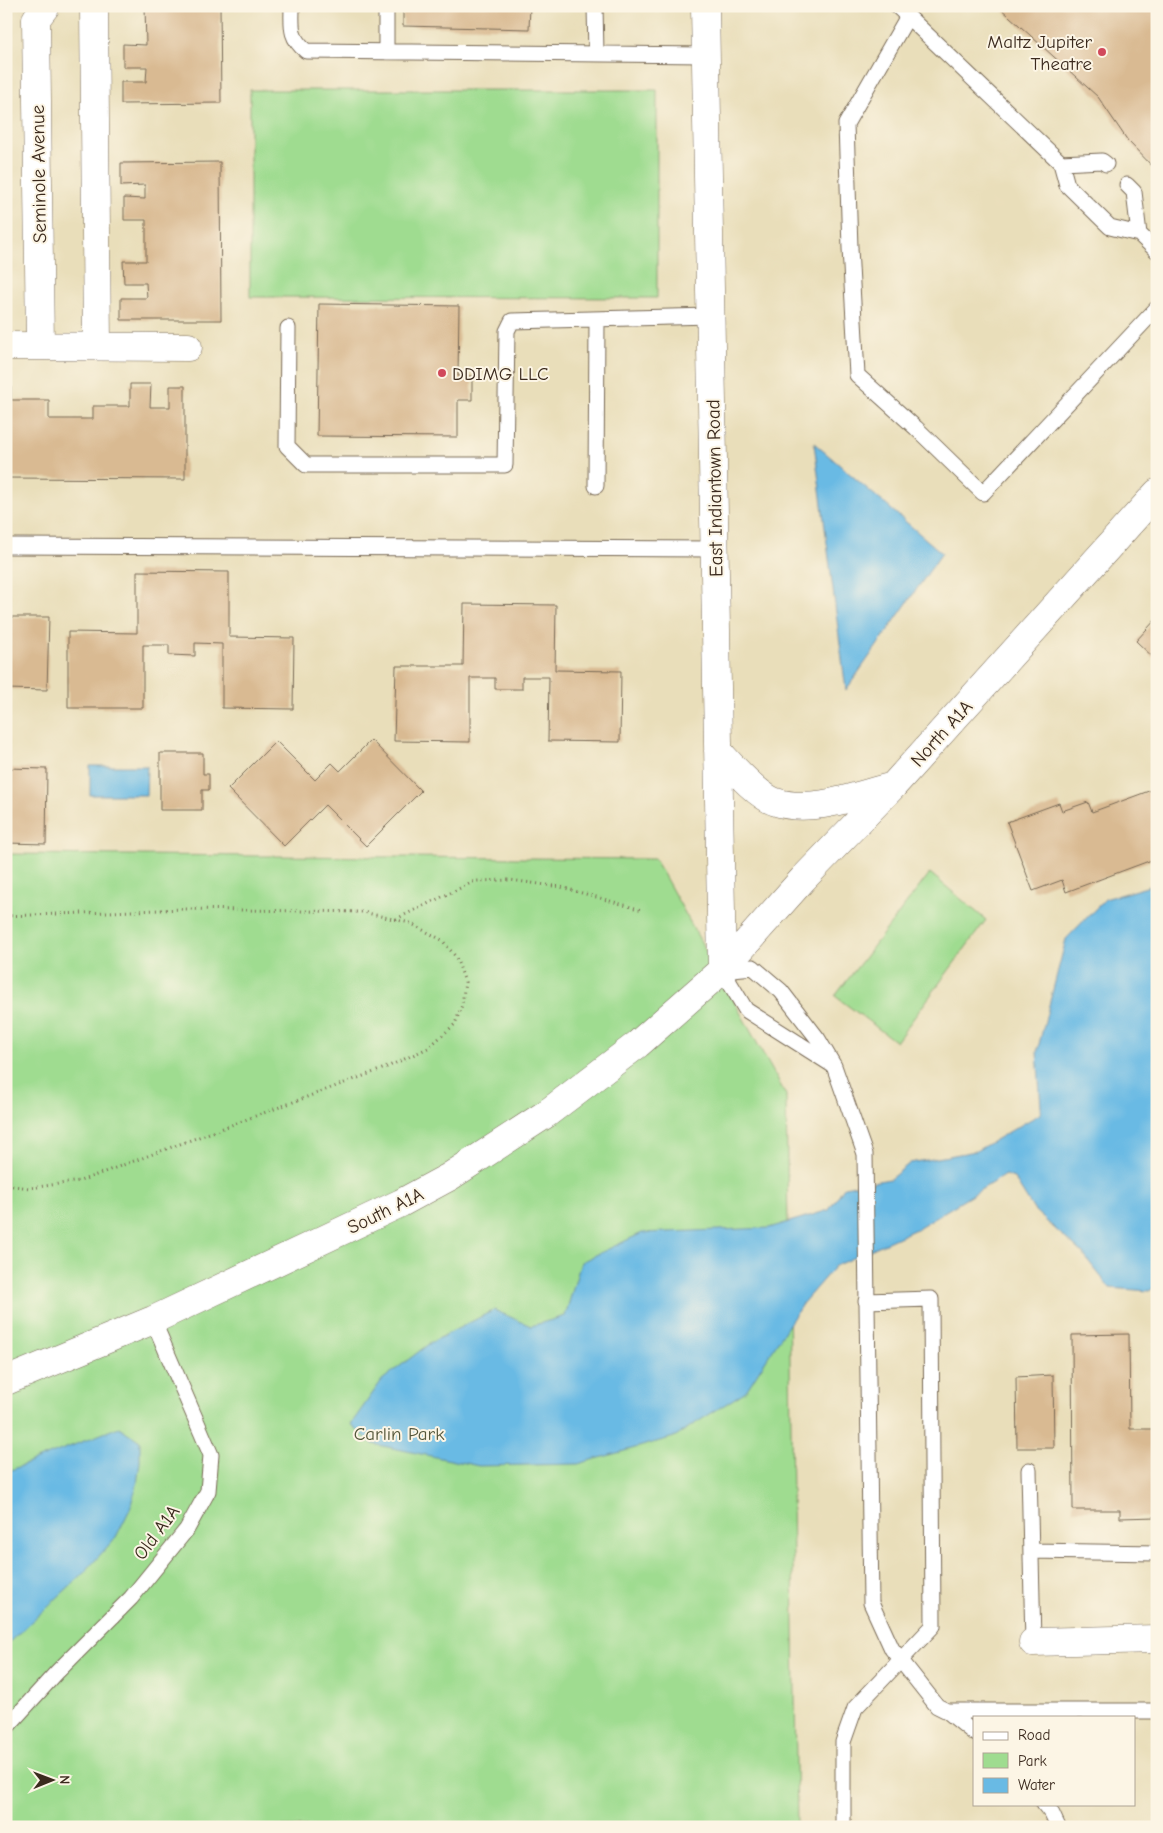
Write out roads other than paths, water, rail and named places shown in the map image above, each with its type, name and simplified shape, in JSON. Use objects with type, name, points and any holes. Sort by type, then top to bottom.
[{"type":"street","name":"Seminole Avenue","points":[[40,346],[36,19],[46,6]]},
{"type":"street","points":[[94,6],[97,346]]},
{"type":"street","name":"East Indiantown Road","points":[[705,6],[722,970]]},
{"type":"street","points":[[6,346],[188,346]]},
{"type":"street","name":"North A1A","points":[[722,970],[803,879],[893,786],[1157,493]]},
{"type":"street","points":[[718,751],[749,784],[774,802],[800,806],[825,804],[893,786]]},
{"type":"street","name":"South A1A","points":[[6,1381],[153,1320],[401,1203],[449,1177],[546,1114],[638,1044],[722,970]]},
{"type":"street","points":[[1033,1642],[1157,1640]]},
{"type":"lane","points":[[292,6],[292,31],[297,44],[306,51],[706,55]]},
{"type":"lane","points":[[386,6],[386,52]]},
{"type":"lane","points":[[595,6],[596,54]]},
{"type":"lane","points":[[1157,251],[1139,234],[1110,228],[1067,185],[1061,163],[902,11],[846,124],[857,375],[916,428],[983,493],[1157,308]]},
{"type":"lane","points":[[1061,163],[1102,161],[1106,164]]},
{"type":"lane","points":[[1126,185],[1134,192],[1139,234]]},
{"type":"lane","points":[[288,328],[287,446],[306,465],[506,465],[507,331],[512,321],[710,316]]},
{"type":"lane","points":[[596,486],[597,319]]},
{"type":"lane","points":[[6,546],[715,550]]},
{"type":"lane","points":[[834,1066],[746,1010],[722,970],[753,967],[781,991],[818,1039],[834,1066],[865,1154],[871,1603],[892,1649],[937,1706],[948,1711],[973,1732]]},
{"type":"lane","points":[[843,1827],[843,1742],[855,1708],[902,1661],[933,1626],[931,1299],[866,1301]]},
{"type":"lane","name":"Old A1A","points":[[6,1728],[130,1598],[187,1529],[208,1491],[212,1455],[153,1320]]},
{"type":"lane","points":[[1029,1470],[1033,1642]]},
{"type":"lane","points":[[1031,1551],[1157,1552]]},
{"type":"lane","points":[[948,1711],[1157,1711]]},
{"type":"lane","points":[[1046,1806],[1058,1827]]},
{"type":"water","points":[[814,443],[942,553],[846,690]]},
{"type":"water","points":[[90,766],[147,766],[146,795],[90,795]]},
{"type":"water","points":[[1157,884],[1157,1286],[1149,1291],[1110,1288],[1082,1253],[1034,1210],[1014,1178],[1005,1175],[916,1229],[835,1266],[802,1304],[746,1391],[674,1437],[578,1464],[479,1466],[373,1444],[351,1424],[382,1380],[430,1343],[494,1310],[531,1326],[565,1316],[581,1262],[642,1233],[769,1228],[829,1210],[844,1187],[890,1179],[910,1163],[976,1151],[1040,1114],[1037,1052],[1066,939],[1105,899]]},
{"type":"water","points":[[119,1427],[140,1441],[140,1462],[137,1484],[130,1509],[116,1537],[84,1573],[6,1645],[6,1472]]},
{"type":"place","name":"Maltz Jupiter Theatre","points":[[1102,52]]},
{"type":"place","name":"DDIMG LLC","points":[[442,373]]},
{"type":"park label","name":"Carlin Park","points":[[399,1433]]}]
